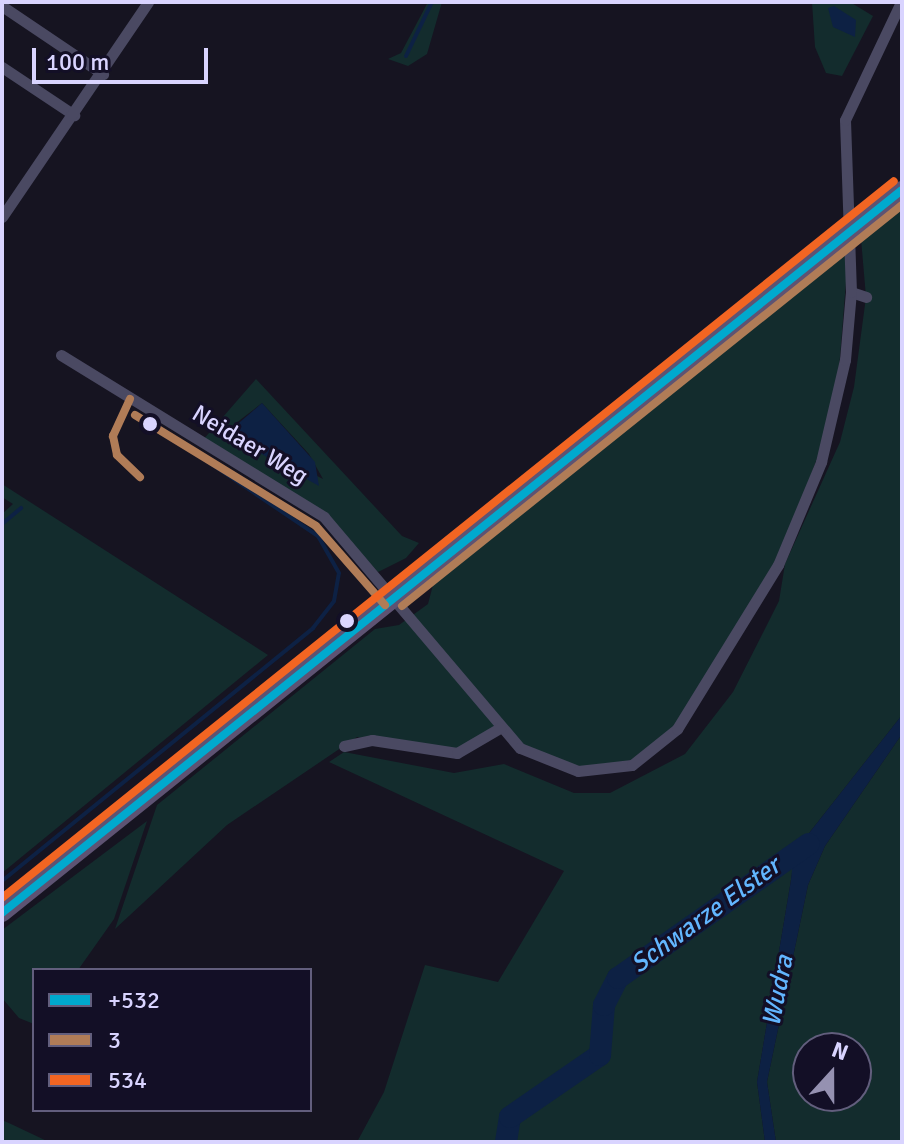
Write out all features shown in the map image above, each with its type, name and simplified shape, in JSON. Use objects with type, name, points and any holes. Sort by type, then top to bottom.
[{"type":"main road","points":[[2,913],[902,190]]},
{"type":"street","points":[[2,217],[103,74],[148,2]]},
{"type":"street","points":[[866,297],[851,292],[843,152],[851,98],[901,2]]},
{"type":"street","points":[[2,6],[103,74]]},
{"type":"street","points":[[2,67],[74,115]]},
{"type":"street","name":"Neidaer Weg","points":[[61,355],[324,517],[394,597],[500,728],[544,762],[578,771],[632,765],[677,729],[804,510],[836,407],[851,292]]},
{"type":"street","points":[[344,746],[356,739],[457,753],[500,728]]},
{"type":"green space","points":[[428,2],[442,2],[427,54],[408,66],[388,59],[401,53]]},
{"type":"green space","points":[[812,2],[850,2],[873,16],[842,76],[826,73],[815,47]]},
{"type":"green space","points":[[902,193],[902,715],[806,837],[783,853],[794,858],[757,1082],[765,1142],[357,1142],[384,1092],[425,965],[498,982],[564,871],[329,762],[344,752],[454,773],[504,764],[574,793],[610,793],[685,754],[733,692],[779,601],[785,564],[840,442],[854,387],[866,297],[860,227]]},
{"type":"green space","points":[[849,244],[836,407],[778,564],[677,729],[653,751],[608,770],[544,761],[500,727],[450,755],[357,737],[227,825],[115,929],[157,805],[375,629],[399,625],[428,604],[433,585],[481,540]]},
{"type":"green space","points":[[256,379],[402,536],[419,543],[406,558],[378,572],[325,514],[202,441]],"holes":[[[262,403],[309,454],[323,479],[227,430]]]},
{"type":"green space","points":[[2,484],[268,655],[2,873],[2,514],[13,504],[2,497]]},
{"type":"green space","points":[[902,734],[902,1142],[776,1142],[767,1082],[808,885],[825,846]]},
{"type":"green space","points":[[147,821],[114,919],[79,968],[32,968],[32,1023],[19,1018],[2,998],[2,930]]},
{"type":"green space","points":[[2,1120],[11,1124],[49,1142],[2,1142]]},
{"type":"water","points":[[834,6],[856,20],[855,37],[833,27],[828,8]]},
{"type":"water","points":[[262,403],[315,462],[319,486],[226,434]]},
{"type":"water","name":"Wudra","points":[[902,715],[902,734],[825,846],[808,885],[767,1082],[776,1142],[765,1142],[757,1082],[791,880],[793,859],[785,861],[783,853],[806,837]]},
{"type":"waterway","points":[[406,56],[432,2]]},
{"type":"waterway","points":[[2,881],[313,628],[334,601],[339,573],[318,536],[198,455]]},
{"type":"waterway","points":[[2,524],[21,508]]},
{"type":"waterway","name":"Schwarze Elster","points":[[506,1142],[510,1117],[600,1055],[604,1005],[618,978],[809,844]]},
{"type":"transit line","name":"534","points":[[2,898],[894,181]]},
{"type":"transit line","name":"+532","points":[[2,913],[902,190]]},
{"type":"transit line","name":"3","points":[[402,606],[902,205]]},
{"type":"transit line","name":"3","points":[[130,399],[113,436],[117,455],[140,477]]},
{"type":"transit line","name":"3","points":[[135,415],[316,526],[385,605]]}]
